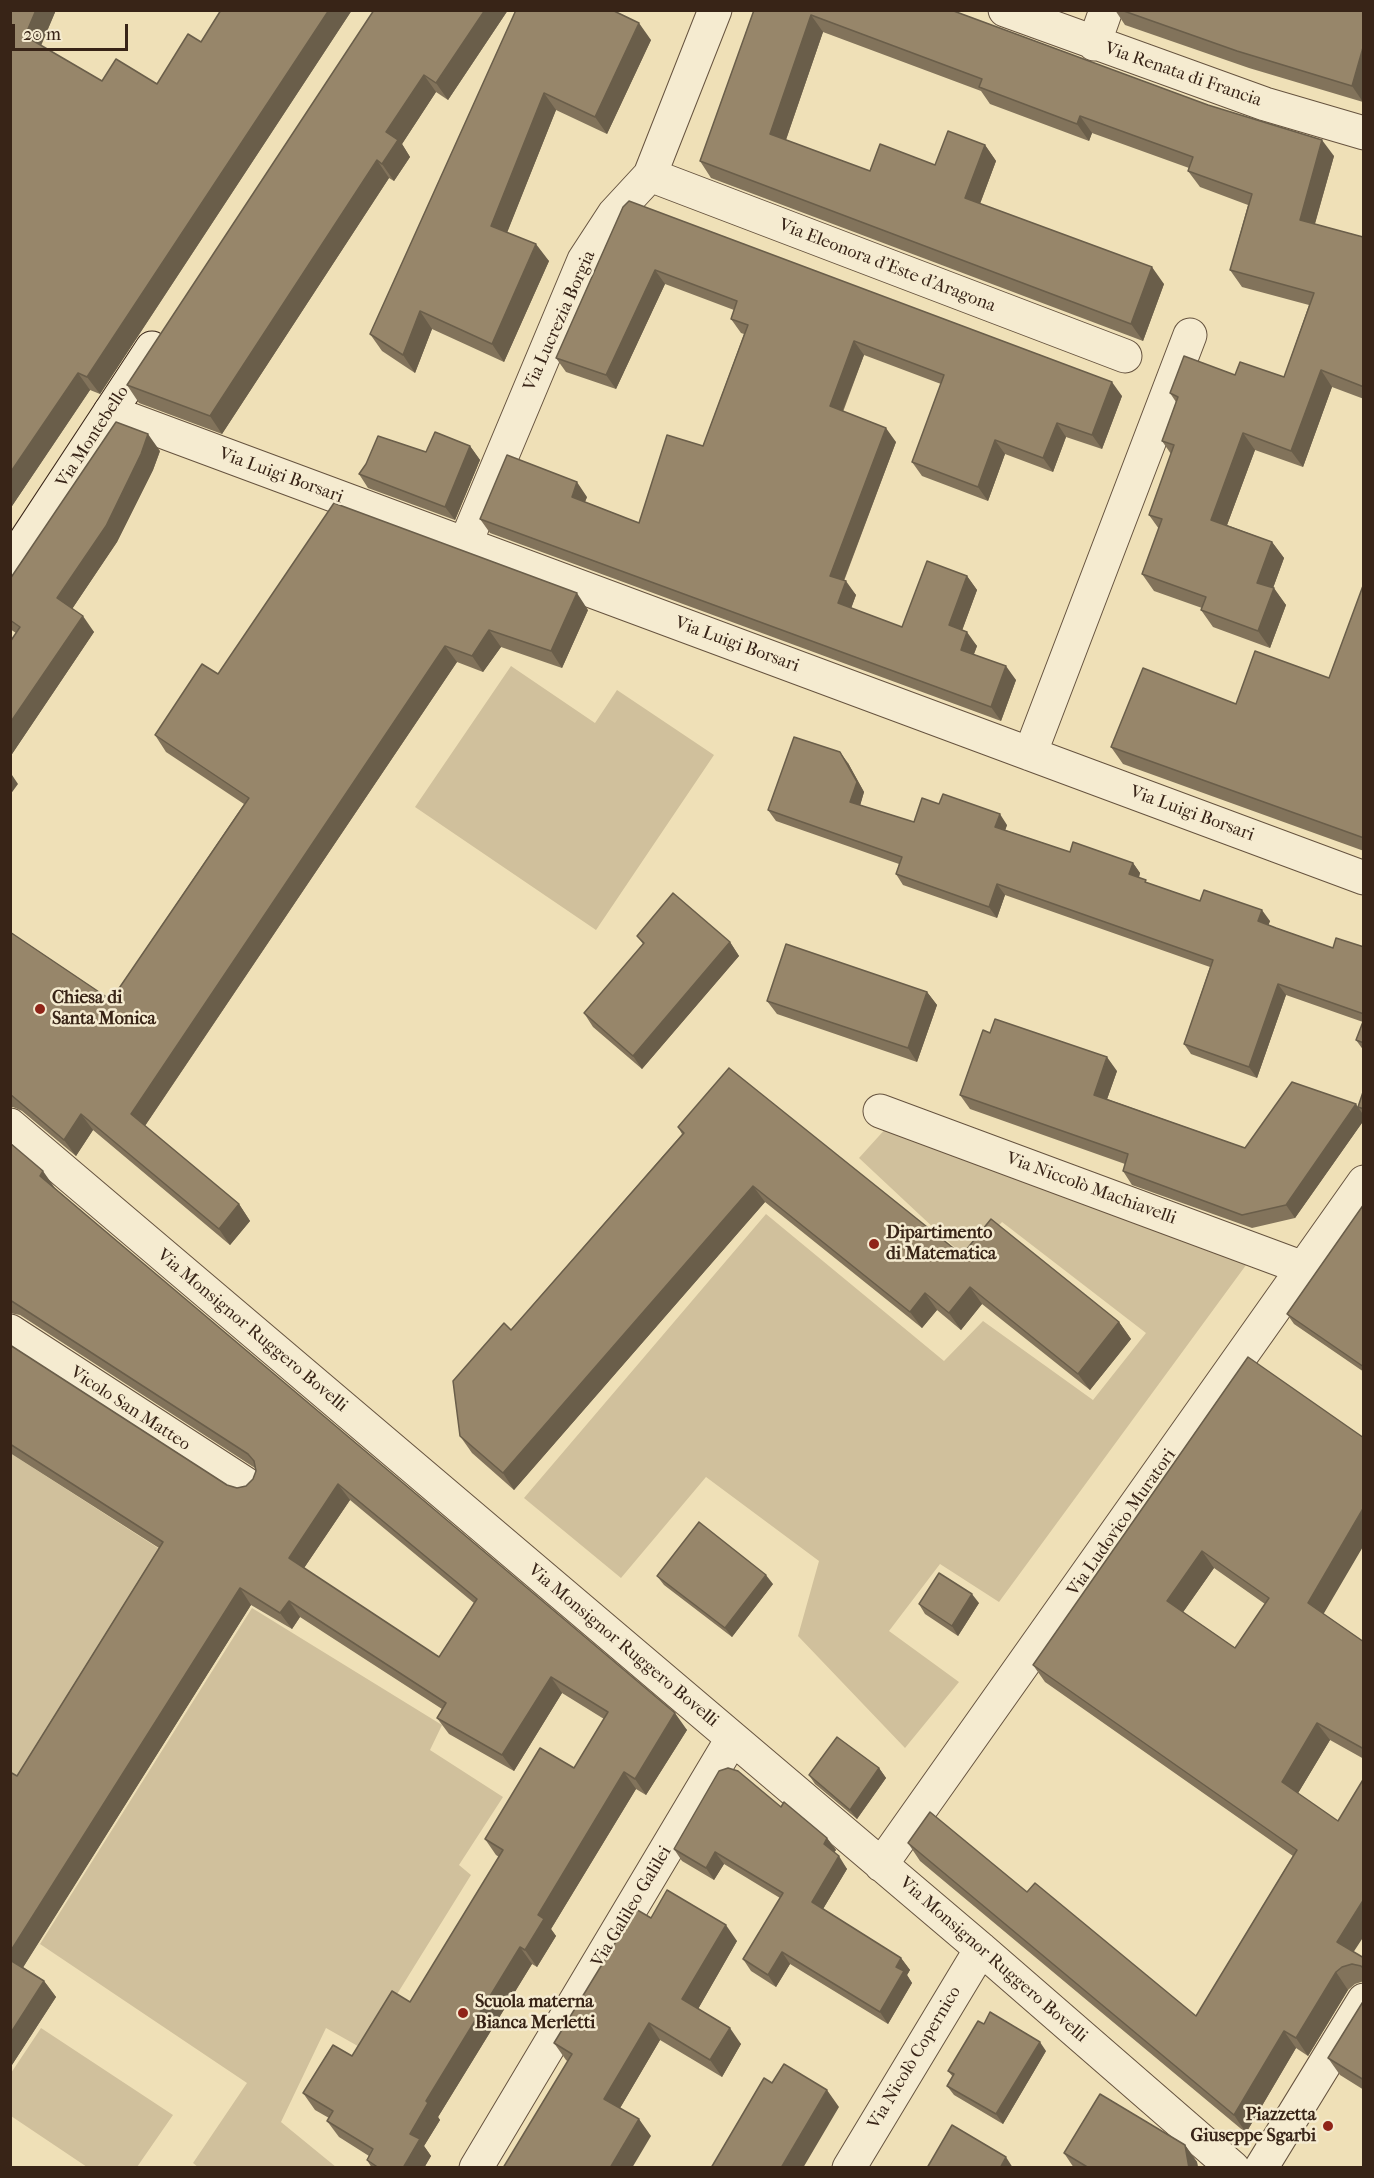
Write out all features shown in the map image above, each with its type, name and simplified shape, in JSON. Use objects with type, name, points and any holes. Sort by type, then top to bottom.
[{"type":"street","name":"Via Lucrezia Borgia","points":[[465,544],[584,260],[614,214],[650,175],[715,10]]},
{"type":"street","name":"Via Renata di Francia","points":[[1005,10],[1265,105],[1364,134]]},
{"type":"street","points":[[1094,44],[1106,10]]},
{"type":"street","name":"Via Eleonora d'Este d'Aragona","points":[[650,175],[1125,357]]},
{"type":"street","name":"Via Montebello","points":[[10,564],[168,324]]},
{"type":"street","points":[[1030,754],[1190,335]]},
{"type":"street","name":"Via Luigi Borsari","points":[[110,412],[1364,878]]},
{"type":"street","name":"Via Niccolò Machiavelli","points":[[880,1111],[1303,1268]]},
{"type":"street","name":"Via Monsignor Ruggero Bovelli","points":[[13,1134],[981,1949],[1233,2168]]},
{"type":"street","name":"Via Ludovico Muratori","points":[[881,1865],[1364,1182]]},
{"type":"street","name":"Vicolo San Matteo","points":[[10,1331],[249,1486]]},
{"type":"street","name":"Via Galileo Galilei","points":[[476,2168],[732,1739]]},
{"type":"street","name":"Via Nicolò Copernico","points":[[849,2168],[981,1949]]},
{"type":"street","points":[[1267,2165],[1364,2000]]},
{"type":"shaded area","points":[[511,666],[595,723],[617,690],[714,755],[596,930],[415,807]]},
{"type":"shaded area","points":[[888,1126],[1249,1261],[999,1602],[940,1564],[889,1631],[959,1682],[905,1748],[798,1636],[819,1561],[706,1477],[621,1578],[524,1498],[766,1214],[944,1361],[983,1321],[1093,1400],[1146,1333],[1002,1222],[968,1260],[859,1158]]},
{"type":"shaded area","points":[[10,1453],[175,1559],[28,1792],[11,1781]]},
{"type":"shaded area","points":[[252,1608],[442,1725],[430,1750],[503,1797],[459,1865],[471,1875],[363,2049],[326,2028],[281,2122],[336,2167],[199,2168],[193,2163],[247,2083],[40,1944]]},
{"type":"shaded area","points":[[41,2028],[173,2115],[137,2167],[87,2167],[11,2116],[11,2073]]},
{"type":"building","points":[[10,10],[36,10],[25,36],[102,81],[116,59],[157,84],[188,34],[201,42],[221,10],[329,10],[87,377],[78,373],[10,473]]},
{"type":"building","points":[[374,10],[485,10],[436,83],[424,75],[386,132],[398,140],[382,164],[377,160],[210,416],[127,385]]},
{"type":"building","points":[[516,10],[612,10],[639,23],[595,117],[544,93],[491,226],[536,244],[492,344],[420,311],[403,355],[370,334]]},
{"type":"building","points":[[754,10],[951,10],[1208,105],[1322,140],[1300,220],[1363,237],[1364,234],[1364,387],[1321,370],[1291,451],[1243,433],[1211,520],[1272,542],[1257,583],[1274,588],[1258,631],[1201,610],[1206,597],[1142,574],[1162,519],[1149,515],[1174,445],[1162,441],[1178,397],[1170,393],[1184,356],[1235,375],[1240,362],[1284,377],[1314,293],[1230,270],[1252,194],[1188,171],[1193,157],[1080,116],[1077,124],[979,87],[982,79],[811,15],[770,134],[870,171],[880,144],[935,165],[948,131],[985,145],[965,198],[1152,267],[1131,324],[700,161]]},
{"type":"building","points":[[1121,10],[1364,10],[1364,44],[1352,86],[1237,51]]},
{"type":"building","points":[[629,201],[1112,382],[1092,435],[1057,423],[1043,458],[995,440],[978,487],[912,462],[944,375],[854,341],[830,406],[886,428],[830,576],[846,581],[838,603],[902,627],[927,561],[967,576],[949,625],[967,632],[961,650],[1006,666],[991,707],[480,519],[507,455],[577,482],[572,497],[639,523],[667,435],[703,446],[748,325],[731,319],[737,301],[655,270],[606,375],[556,358],[623,207]]},
{"type":"building","points":[[116,422],[148,434],[141,454],[106,526],[57,598],[83,616],[10,723],[10,642],[20,627],[10,620],[10,579]]},
{"type":"building","points":[[435,432],[470,446],[445,507],[359,474],[378,436],[426,452]]},
{"type":"building","points":[[334,503],[577,593],[551,651],[489,630],[472,656],[445,646],[131,1114],[239,1204],[219,1229],[81,1114],[64,1140],[10,1094],[10,932],[111,1000],[249,798],[155,735],[202,664],[218,674]]},
{"type":"building","points":[[1364,583],[1364,838],[1111,747],[1143,668],[1236,704],[1255,651],[1329,678]]},
{"type":"building","points":[[794,737],[840,752],[857,782],[850,802],[914,822],[922,798],[939,804],[943,794],[1000,814],[995,827],[1070,852],[1073,842],[1133,863],[1129,874],[1146,880],[1145,882],[1200,901],[1204,890],[1262,910],[1258,921],[1333,948],[1336,938],[1364,947],[1364,1014],[1278,984],[1249,1067],[1184,1044],[1213,960],[997,884],[989,907],[896,874],[902,857],[768,810]]},
{"type":"building","points":[[673,893],[730,942],[633,1056],[584,1013],[644,943],[637,936]]},
{"type":"building","points":[[786,944],[927,992],[908,1048],[767,1001]]},
{"type":"building","points":[[995,1019],[1107,1057],[1094,1095],[1245,1148],[1292,1082],[1356,1104],[1286,1205],[1242,1215],[1123,1171],[1128,1154],[960,1095],[983,1030],[990,1033]]},
{"type":"building","points":[[1364,1019],[1364,1043],[1356,1040]]},
{"type":"building","points":[[729,1068],[962,1255],[991,1219],[1119,1322],[1078,1374],[970,1287],[949,1313],[925,1293],[910,1312],[753,1186],[503,1473],[460,1436],[453,1381],[504,1323],[511,1330],[684,1133],[678,1127]]},
{"type":"building","points":[[1364,1089],[1364,1109],[1358,1107]]},
{"type":"building","points":[[10,1143],[43,1171],[40,1176],[675,1713],[635,1779],[624,1772],[538,1915],[544,1919],[525,1950],[520,1947],[426,2101],[428,2103],[410,2134],[420,2139],[403,2168],[379,2168],[367,2160],[373,2149],[327,2121],[333,2111],[303,2093],[333,2045],[352,2056],[392,1991],[410,2002],[503,1850],[485,1839],[540,1748],[574,1768],[608,1712],[551,1677],[502,1755],[437,1718],[446,1703],[289,1601],[280,1613],[240,1588],[10,1952],[10,1772],[17,1776],[163,1542],[10,1444],[10,1345],[227,1485],[237,1488],[246,1486],[253,1479],[256,1471],[254,1461],[248,1454],[10,1300]],"holes":[[[338,1484],[477,1599],[439,1657],[289,1558]]]},
{"type":"building","points":[[1364,1204],[1364,1367],[1287,1314]]},
{"type":"building","points":[[1248,1357],[1364,1438],[1364,1507],[1308,1603],[1364,1642],[1364,1749],[1317,1723],[1282,1782],[1338,1821],[1364,1778],[1364,1899],[1337,1942],[1364,1958],[1364,1969],[1352,1964],[1336,1972],[1296,2038],[1284,2031],[1234,2115],[908,1843],[930,1812],[1027,1892],[1035,1883],[1196,2016],[1297,1850],[1033,1665]],"holes":[[[1202,1551],[1269,1598],[1235,1648],[1167,1601]]]},
{"type":"building","points":[[699,1522],[766,1575],[725,1628],[657,1576]]},
{"type":"building","points":[[939,1573],[972,1594],[952,1626],[919,1604]]},
{"type":"building","points":[[837,1737],[879,1768],[850,1810],[809,1775]]},
{"type":"building","points":[[728,1768],[738,1771],[781,1807],[784,1802],[827,1838],[824,1844],[839,1856],[812,1902],[901,1958],[896,1967],[904,1971],[880,2012],[782,1952],[768,1975],[743,1959],[783,1893],[715,1852],[706,1868],[674,1849],[719,1771]]},
{"type":"building","points":[[667,1890],[726,1925],[682,1999],[730,2028],[710,2060],[649,2023],[604,2099],[639,2119],[610,2168],[503,2168],[572,2054],[554,2043],[634,1908],[651,1918]]},
{"type":"building","points":[[10,1960],[44,1981],[10,2034]]},
{"type":"building","points":[[1364,2000],[1364,2080],[1328,2058]]},
{"type":"building","points":[[990,2012],[1040,2042],[996,2114],[947,2086],[954,2074],[948,2071],[978,2021],[984,2024]]},
{"type":"building","points":[[784,2064],[827,2090],[781,2168],[711,2168],[764,2078],[772,2083]]},
{"type":"building","points":[[1100,2094],[1185,2145],[1189,2168],[1089,2168],[1064,2153]]},
{"type":"building","points":[[952,2125],[1006,2157],[1000,2168],[927,2168]]},
{"type":"place","name":"Chiesa di Santa Monica","points":[[40,1009]]},
{"type":"place","name":"Dipartimento di Matematica","points":[[874,1244]]},
{"type":"place","name":"Scuola materna Bianca Merletti","points":[[463,2013]]},
{"type":"place","name":"Piazzetta Giuseppe Sgarbi","points":[[1328,2126]]}]
